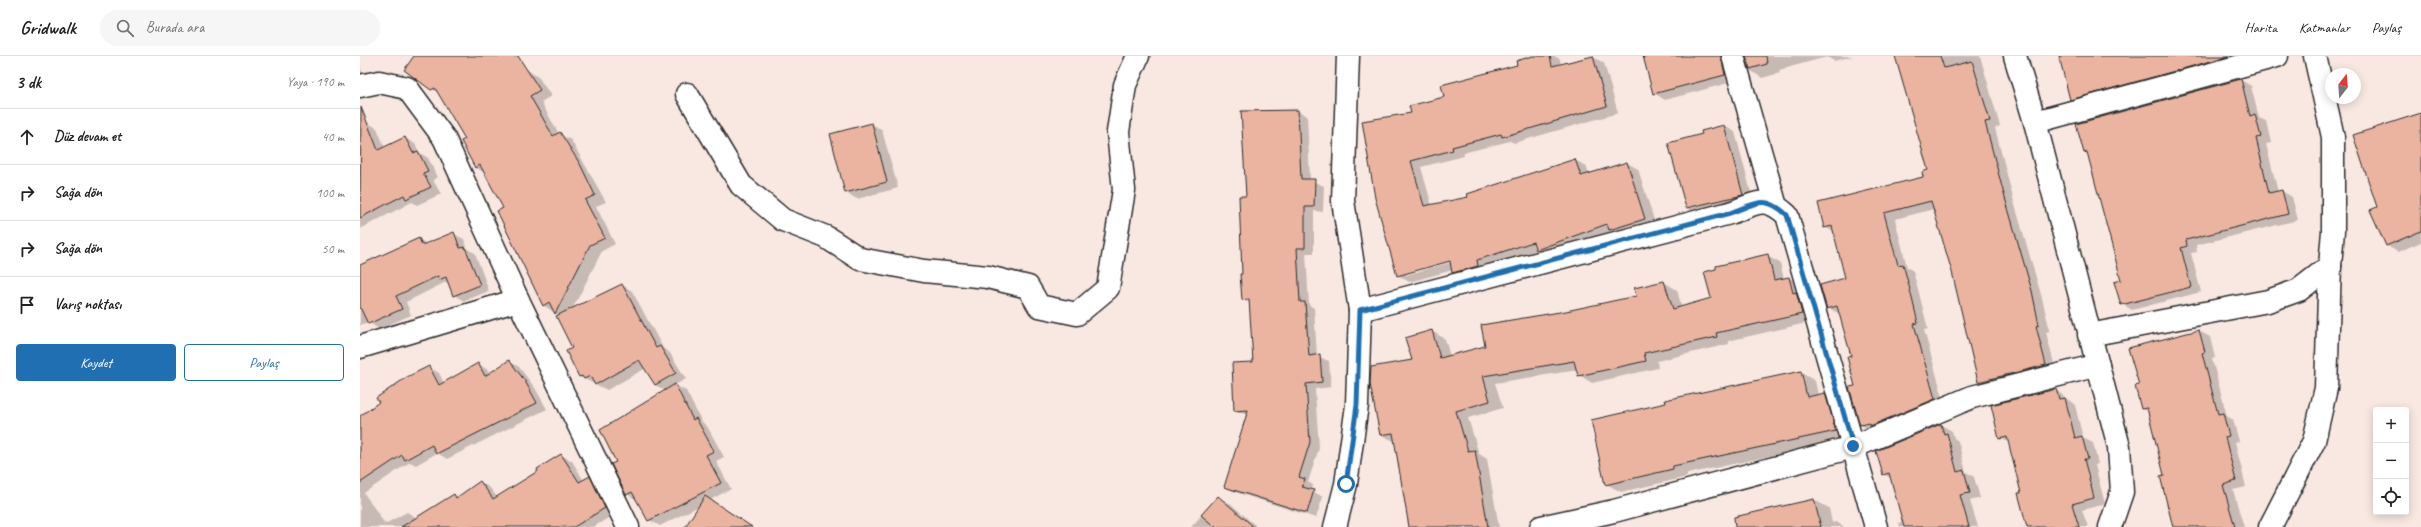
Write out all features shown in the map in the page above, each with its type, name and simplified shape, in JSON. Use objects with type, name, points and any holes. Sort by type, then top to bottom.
[{"type":"street","points":[[687,94],[741,185],[783,220],[826,237],[860,259],[924,271],[988,277],[1028,287],[1039,306],[1077,314],[1108,288],[1124,190],[1118,132],[1125,85],[1138,56]]},
{"type":"street","points":[[1335,527],[1346,484],[1357,405],[1360,310],[1343,201],[1348,56]]},
{"type":"street","points":[[1733,56],[1774,203],[1787,215],[1876,527]]},
{"type":"street","points":[[2015,56],[2035,122],[2118,447],[2122,492],[2110,527]]},
{"type":"street","points":[[2035,122],[2277,56]]},
{"type":"street","points":[[2270,527],[2314,441],[2326,388],[2330,266],[2333,231],[2333,137],[2315,56]]},
{"type":"street","points":[[360,86],[379,82],[406,88],[444,138],[518,300],[628,527]]},
{"type":"street","points":[[1360,310],[1722,215],[1761,202],[1774,203]]},
{"type":"street","points":[[2089,335],[2268,301],[2299,290],[2330,266]]},
{"type":"street","points":[[360,347],[518,300]]},
{"type":"street","points":[[1541,527],[1616,519],[1853,446],[1972,397],[2098,365]]},
{"type":"building","points":[[414,56],[518,56],[540,90],[530,96],[553,136],[560,132],[580,164],[595,195],[585,200],[605,238],[590,245],[555,314],[549,302],[543,306],[497,211],[503,208],[480,165],[475,168],[461,141],[465,139],[435,88],[431,90],[404,70]]},
{"type":"building","points":[[1533,56],[1550,56],[1552,66],[1593,56],[1607,106],[1502,137],[1501,134],[1452,147],[1453,150],[1411,161],[1424,206],[1468,197],[1467,194],[1575,159],[1581,176],[1627,162],[1645,219],[1609,230],[1607,224],[1536,250],[1533,242],[1477,260],[1478,266],[1452,273],[1450,261],[1397,276],[1375,198],[1362,121],[1411,113],[1409,106],[1444,97],[1441,85],[1517,65],[1516,61]]},
{"type":"building","points":[[1643,56],[1721,56],[1725,75],[1653,94]]},
{"type":"building","points":[[1746,56],[1766,56],[1767,64],[1750,69]]},
{"type":"building","points":[[1895,56],[1940,56],[1944,68],[1972,61],[1990,121],[1985,122],[2003,191],[2032,291],[2039,325],[2036,326],[2046,365],[1978,382],[1952,272],[1931,201],[1884,213],[1898,265],[1903,264],[1918,323],[1914,324],[1935,399],[1870,426],[1869,423],[1860,425],[1849,387],[1855,386],[1847,357],[1851,356],[1837,306],[1827,309],[1820,285],[1845,278],[1832,226],[1824,228],[1818,203],[1923,177],[1922,172],[1928,170]]},
{"type":"building","points":[[2059,56],[2229,56],[2070,100]]},
{"type":"building","points":[[2241,79],[2250,116],[2255,114],[2261,137],[2256,138],[2269,193],[2282,190],[2288,214],[2186,240],[2187,246],[2181,248],[2191,287],[2121,305],[2114,282],[2121,280],[2087,152],[2084,153],[2076,124]]},
{"type":"building","points":[[361,107],[378,150],[405,137],[413,153],[418,151],[428,171],[423,173],[431,187],[406,199],[404,195],[360,218]]},
{"type":"building","points":[[1298,110],[1301,179],[1315,179],[1314,207],[1305,207],[1305,248],[1297,248],[1300,302],[1305,302],[1309,356],[1320,354],[1322,382],[1306,384],[1310,442],[1299,477],[1305,479],[1302,487],[1314,490],[1307,513],[1224,487],[1248,410],[1234,411],[1232,363],[1253,362],[1249,299],[1242,300],[1240,274],[1242,274],[1239,196],[1246,196],[1241,111]]},
{"type":"building","points":[[2421,113],[2421,231],[2386,246],[2370,210],[2377,207],[2353,135]]},
{"type":"building","points":[[872,123],[887,182],[845,193],[830,134]]},
{"type":"building","points":[[1724,125],[1743,195],[1686,208],[1668,143],[1702,134],[1701,131]]},
{"type":"building","points":[[454,232],[460,248],[465,247],[480,285],[453,296],[446,277],[439,280],[438,276],[396,296],[402,309],[368,324],[360,307],[360,265],[419,238],[422,245]]},
{"type":"building","points":[[1768,254],[1774,280],[1789,277],[1793,293],[1796,292],[1802,314],[1716,333],[1717,337],[1644,353],[1646,361],[1578,376],[1574,361],[1483,376],[1490,401],[1456,411],[1468,451],[1475,450],[1488,527],[1409,527],[1393,433],[1380,435],[1370,384],[1371,367],[1412,360],[1405,338],[1432,330],[1440,358],[1485,346],[1481,325],[1566,311],[1636,296],[1634,288],[1664,281],[1673,309],[1711,298],[1704,272],[1716,269],[1716,266]]},
{"type":"building","points":[[622,284],[656,348],[660,346],[676,373],[655,385],[639,360],[595,385],[590,376],[584,379],[582,376],[579,377],[566,351],[572,348],[556,316]]},
{"type":"building","points":[[2199,330],[2205,352],[2202,353],[2218,414],[2223,413],[2229,436],[2225,437],[2236,481],[2223,485],[2235,527],[2173,527],[2160,476],[2164,475],[2147,408],[2141,409],[2135,386],[2139,385],[2128,348]]},
{"type":"building","points":[[509,360],[525,381],[537,403],[436,454],[432,445],[405,460],[402,455],[360,483],[360,416],[379,402],[376,398],[407,377],[429,366],[439,385],[478,363],[485,376]]},
{"type":"building","points":[[1801,371],[1807,397],[1825,393],[1836,431],[1673,466],[1673,469],[1605,485],[1591,420],[1666,403],[1665,400]]},
{"type":"building","points":[[675,384],[693,420],[696,418],[714,451],[706,455],[721,483],[648,521],[632,492],[626,495],[611,464],[616,462],[600,430]]},
{"type":"building","points":[[2056,389],[2059,399],[2065,398],[2075,438],[2082,436],[2088,459],[2084,459],[2094,498],[2072,504],[2079,527],[2027,527],[2018,493],[2021,493],[2007,437],[1999,439],[1991,405]]},
{"type":"building","points":[[1941,424],[1944,434],[1947,433],[1957,472],[1964,470],[1970,493],[1960,495],[1969,527],[1904,527],[1889,473],[1883,475],[1876,451]]},
{"type":"building","points":[[561,454],[579,482],[590,476],[605,508],[574,527],[401,527],[454,494],[456,498],[480,481],[493,499],[538,471],[537,469]]},
{"type":"building","points":[[705,496],[752,527],[685,527]]},
{"type":"building","points":[[1218,496],[1254,527],[1215,527],[1201,515]]},
{"type":"building","points":[[1814,499],[1821,527],[1735,527],[1734,517]]},
{"type":"route","points":[[1346,484],[1357,405],[1360,310],[1730,213],[1761,202],[1774,203],[1787,215],[1853,446]]}]
